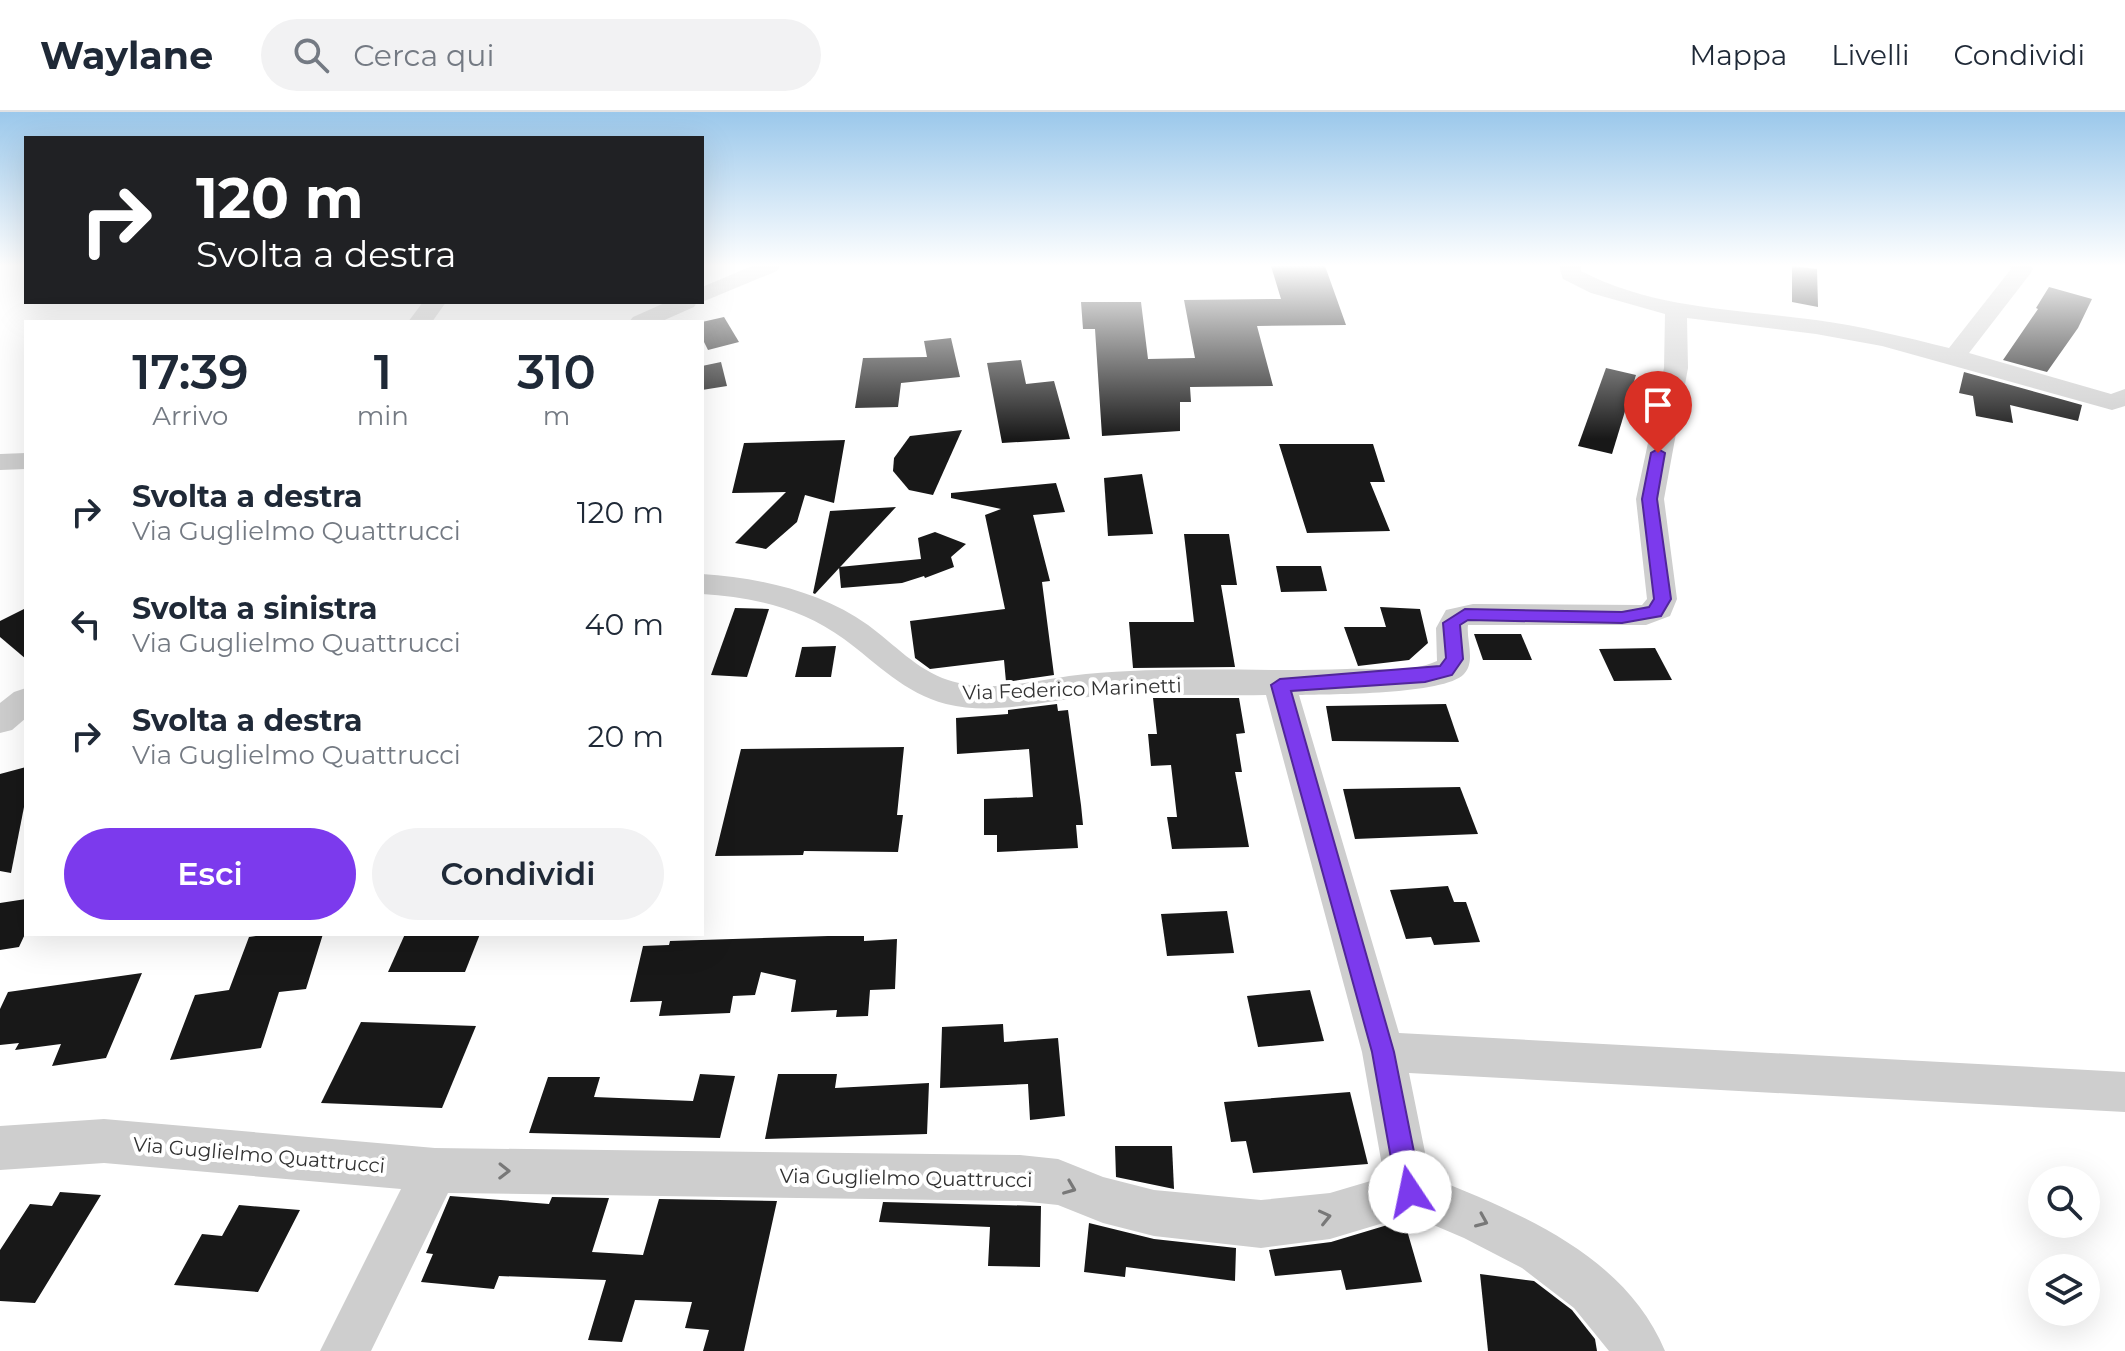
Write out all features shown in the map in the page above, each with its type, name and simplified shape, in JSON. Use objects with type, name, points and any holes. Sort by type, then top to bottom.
[{"type":"street","points":[[1640,1351],[1603,1301],[1559,1262],[1507,1232],[1410,1192],[1383,1052],[1280,685],[1425,676],[1446,671],[1454,659],[1452,623],[1465,615],[1636,617],[1659,609],[1662,593],[1650,499],[1676,368],[1676,324]]},
{"type":"street","points":[[1793,324],[1846,331],[1955,356],[2119,400]]},
{"type":"street","points":[[1955,356],[1980,324]]},
{"type":"street","points":[[0,462],[24,461]]},
{"type":"street","name":"Via Federico Marinetti","points":[[704,584],[752,590],[820,611],[854,630],[912,678],[950,693],[996,696],[1101,684],[1280,685]]},
{"type":"street","points":[[0,721],[24,702]]},
{"type":"street","points":[[1383,1052],[2125,1092]]},
{"type":"street","name":"Via Guglielmo Quattrucci","points":[[0,1148],[63,1141],[104,1141],[435,1170],[1020,1178],[1058,1182],[1103,1200],[1154,1213],[1261,1224],[1330,1216],[1410,1192]]},
{"type":"street","points":[[345,1351],[435,1170]]},
{"type":"building","points":[[704,324],[728,324],[739,342],[708,350],[704,342]]},
{"type":"building","points":[[1083,324],[1144,324],[1148,359],[1195,358],[1189,324],[1346,325],[1257,326],[1273,386],[1190,387],[1191,402],[1180,402],[1180,431],[1102,436],[1095,329],[1083,329]]},
{"type":"building","points":[[2028,324],[2080,324],[2047,372],[2003,360]]},
{"type":"building","points":[[951,338],[960,377],[901,383],[898,407],[855,408],[863,358],[927,357],[924,341]]},
{"type":"building","points":[[1021,360],[1026,384],[1054,381],[1070,439],[1002,443],[987,363]]},
{"type":"building","points":[[721,362],[727,386],[704,390],[704,366]]},
{"type":"building","points":[[1606,368],[1636,375],[1612,454],[1578,446]]},
{"type":"building","points":[[1964,372],[2082,405],[2078,421],[2010,405],[2013,423],[1976,416],[1973,396],[1959,393]]},
{"type":"building","points":[[962,430],[933,495],[909,490],[893,471],[894,458],[910,436]]},
{"type":"building","points":[[845,440],[834,503],[805,495],[797,522],[766,549],[735,543],[786,492],[732,493],[744,443]]},
{"type":"building","points":[[1279,444],[1373,444],[1385,482],[1370,482],[1390,531],[1307,533]]},
{"type":"building","points":[[1142,474],[1153,534],[1108,536],[1104,478]]},
{"type":"building","points":[[1056,483],[1065,512],[1033,515],[1050,581],[1042,582],[1054,675],[1006,682],[1004,660],[930,669],[915,658],[910,621],[1005,609],[985,515],[1001,509],[951,498],[951,493]]},
{"type":"building","points":[[896,507],[815,594],[813,593],[830,511]]},
{"type":"building","points":[[935,532],[966,544],[951,557],[954,567],[902,583],[841,588],[839,567],[921,559],[918,538]]},
{"type":"building","points":[[1184,534],[1229,534],[1237,585],[1221,585],[1235,667],[1133,668],[1129,622],[1194,622]]},
{"type":"building","points":[[1276,566],[1321,566],[1327,591],[1281,592]]},
{"type":"building","points":[[1380,607],[1420,609],[1428,643],[1409,660],[1358,666],[1344,627],[1386,627]]},
{"type":"building","points":[[735,608],[769,609],[747,677],[711,675]]},
{"type":"building","points":[[24,609],[24,657],[0,637],[0,621]]},
{"type":"building","points":[[1474,634],[1521,634],[1532,660],[1483,660]]},
{"type":"building","points":[[836,646],[831,677],[795,677],[802,647]]},
{"type":"building","points":[[1655,648],[1672,680],[1614,681],[1599,649]]},
{"type":"building","points":[[1153,698],[1239,698],[1245,733],[1236,734],[1242,772],[1235,772],[1249,847],[1172,849],[1167,817],[1177,817],[1171,765],[1151,766],[1148,734],[1157,734]]},
{"type":"building","points":[[1057,704],[1058,711],[1068,710],[1083,825],[1076,825],[1078,848],[997,852],[997,835],[984,835],[984,799],[1033,797],[1029,749],[957,754],[956,718],[1008,714],[1008,710]]},
{"type":"building","points":[[1446,704],[1459,742],[1332,741],[1326,706]]},
{"type":"building","points":[[904,747],[897,815],[903,815],[898,852],[804,851],[803,855],[715,856],[741,749]]},
{"type":"building","points":[[24,768],[24,807],[11,873],[0,871],[0,774]]},
{"type":"building","points":[[1460,787],[1478,834],[1355,839],[1343,789]]},
{"type":"building","points":[[1448,886],[1454,902],[1466,902],[1480,942],[1434,945],[1431,937],[1406,939],[1390,890]]},
{"type":"building","points":[[24,899],[24,936],[19,947],[0,950],[0,903]]},
{"type":"building","points":[[1227,911],[1234,953],[1167,956],[1161,914]]},
{"type":"building","points":[[322,936],[306,989],[279,992],[261,1048],[170,1060],[195,995],[229,990],[249,937]]},
{"type":"building","points":[[404,936],[479,936],[465,972],[388,972]]},
{"type":"building","points":[[864,936],[864,941],[897,939],[895,989],[870,990],[868,1016],[836,1017],[837,1010],[791,1012],[796,980],[761,972],[755,995],[733,996],[730,1013],[659,1016],[662,1001],[630,1002],[643,946],[669,945],[670,941]]},
{"type":"building","points":[[142,973],[106,1058],[52,1066],[61,1044],[15,1050],[19,1043],[0,1045],[0,1009],[8,992]]},
{"type":"building","points":[[1310,990],[1324,1041],[1258,1047],[1247,996]]},
{"type":"building","points":[[361,1022],[476,1026],[442,1108],[321,1103]]},
{"type":"building","points":[[1003,1024],[1004,1042],[1058,1038],[1065,1116],[1030,1120],[1028,1084],[940,1088],[942,1027]]},
{"type":"building","points":[[700,1074],[735,1076],[720,1138],[529,1133],[548,1077],[600,1077],[594,1097],[693,1101]]},
{"type":"building","points":[[778,1074],[837,1074],[835,1088],[929,1083],[927,1134],[765,1139]]},
{"type":"building","points":[[1350,1092],[1368,1164],[1253,1173],[1246,1141],[1231,1142],[1224,1102]]},
{"type":"building","points":[[1115,1146],[1172,1146],[1174,1189],[1116,1177]]},
{"type":"building","points":[[60,1192],[101,1195],[35,1303],[0,1301],[0,1250],[30,1204],[52,1206]]},
{"type":"building","points":[[450,1196],[549,1204],[552,1197],[609,1198],[592,1252],[643,1255],[659,1199],[777,1201],[744,1351],[703,1351],[709,1330],[685,1328],[692,1302],[635,1300],[622,1342],[588,1340],[606,1280],[499,1276],[494,1289],[421,1282],[433,1254],[426,1253]]},
{"type":"building","points":[[883,1202],[1041,1206],[1040,1267],[988,1266],[990,1227],[879,1222]]},
{"type":"building","points":[[239,1205],[300,1210],[258,1292],[174,1285],[202,1234],[222,1236]]},
{"type":"building","points":[[1404,1220],[1422,1282],[1346,1290],[1341,1270],[1275,1276],[1269,1250],[1331,1242]]},
{"type":"building","points":[[1089,1223],[1154,1239],[1236,1248],[1235,1281],[1126,1267],[1125,1277],[1084,1272]]},
{"type":"building","points":[[1480,1274],[1534,1281],[1572,1310],[1595,1339],[1597,1351],[1488,1351]]},
{"type":"route","points":[[1410,1192],[1383,1052],[1280,685],[1425,676],[1446,671],[1452,667],[1454,659],[1452,623],[1457,617],[1465,615],[1636,617],[1655,612],[1662,599],[1650,499],[1658,453]]}]
